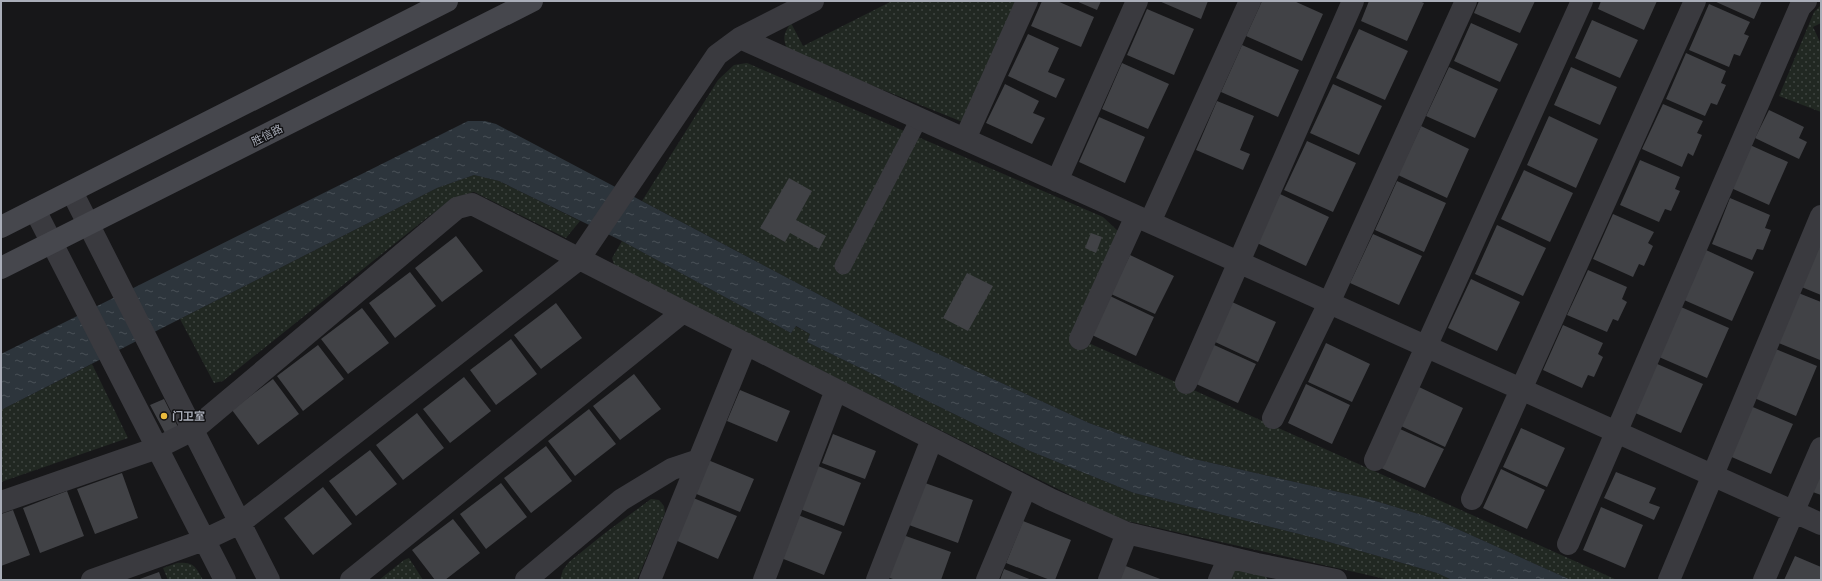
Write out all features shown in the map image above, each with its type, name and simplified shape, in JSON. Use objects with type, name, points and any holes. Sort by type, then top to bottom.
[{"type":"street","points":[[1,227],[447,1]]},
{"type":"street","name":"胜信路","points":[[1,268],[532,1]]},
{"type":"street","points":[[92,580],[204,540],[240,523],[584,251],[717,55],[740,38],[813,1]]},
{"type":"street","points":[[965,139],[1027,1]]},
{"type":"street","points":[[1057,181],[1137,1]]},
{"type":"street","points":[[1080,339],[1143,219],[1250,1]]},
{"type":"street","points":[[1186,383],[1353,1]]},
{"type":"street","points":[[1273,418],[1329,303],[1466,1]]},
{"type":"street","points":[[1375,460],[1582,1]]},
{"type":"street","points":[[1472,498],[1695,1]]},
{"type":"street","points":[[1568,544],[1800,7],[1806,1]]},
{"type":"street","points":[[740,38],[1821,524]]},
{"type":"street","points":[[72,192],[269,580]]},
{"type":"street","points":[[1,502],[157,448],[193,430],[457,208],[472,204],[584,251],[683,312],[1026,487],[1127,533],[1229,557],[1286,575],[1336,580]]},
{"type":"street","points":[[35,210],[225,580]]},
{"type":"street","points":[[1669,580],[1821,216]]},
{"type":"street","points":[[351,580],[683,312]]},
{"type":"street","points":[[650,580],[746,344]]},
{"type":"street","points":[[764,580],[836,390]]},
{"type":"street","points":[[877,580],[932,439]]},
{"type":"street","points":[[1764,580],[1792,511],[1821,448]]},
{"type":"street","points":[[526,580],[621,500],[672,469],[699,460]]},
{"type":"street","points":[[988,580],[1026,487]]},
{"type":"street","points":[[1109,580],[1127,533]]},
{"type":"street","points":[[1219,580],[1229,557]]},
{"type":"lane","points":[[843,266],[919,119]]},
{"type":"shaded area","points":[[892,1],[1020,1],[965,123],[789,52],[785,44],[784,37],[786,30],[791,23],[803,46]]},
{"type":"shaded area","points":[[1821,5],[1821,23],[1813,27],[1821,44],[1821,112],[1779,96],[1814,12]]},
{"type":"shaded area","points":[[747,63],[1103,217],[1118,231],[1073,336],[1617,580],[1571,580],[1435,519],[1369,499],[1190,458],[1089,423],[886,330],[642,201],[718,80],[734,65]]},
{"type":"shaded area","points":[[474,175],[499,181],[580,221],[566,238],[474,192],[461,196],[428,217],[223,381],[214,383],[180,319],[437,188]]},
{"type":"shaded area","points":[[622,241],[791,333],[795,326],[810,334],[807,342],[1030,451],[1134,493],[1315,538],[1437,573],[1452,580],[1390,580],[1118,519],[615,267],[612,258]]},
{"type":"shaded area","points":[[92,364],[128,438],[1,482],[1,410]]},
{"type":"shaded area","points":[[651,499],[659,500],[664,506],[665,513],[637,580],[560,580],[563,570],[569,562]]},
{"type":"shaded area","points":[[409,558],[423,580],[379,580],[404,560]]},
{"type":"shaded area","points":[[177,563],[191,564],[196,568],[203,580],[168,580],[163,568]]},
{"type":"shaded area","points":[[1241,568],[1265,575],[1268,580],[1230,580],[1234,571]]},
{"type":"water","points":[[468,121],[485,121],[496,124],[886,330],[1089,423],[1190,458],[1369,499],[1435,519],[1571,580],[1452,580],[1437,573],[1315,538],[1134,493],[1030,451],[807,342],[810,334],[796,326],[791,333],[622,241],[499,181],[474,175],[437,188],[1,410],[1,354]]},
{"type":"building","points":[[1042,1],[1057,1],[1094,17],[1081,47],[1031,26]]},
{"type":"building","points":[[1076,1],[1101,1],[1097,10]]},
{"type":"building","points":[[1159,1],[1208,1],[1201,19]]},
{"type":"building","points":[[1262,1],[1294,1],[1323,14],[1302,61],[1246,36]]},
{"type":"building","points":[[1369,1],[1419,1],[1424,3],[1407,41],[1361,21]]},
{"type":"building","points":[[1479,1],[1535,1],[1520,33],[1474,13]]},
{"type":"building","points":[[1601,1],[1657,1],[1644,30],[1598,9]]},
{"type":"building","points":[[1714,1],[1762,1],[1754,19]]},
{"type":"building","points":[[1709,4],[1750,22],[1744,34],[1749,36],[1740,56],[1734,54],[1729,67],[1689,50]]},
{"type":"building","points":[[1147,9],[1194,29],[1174,75],[1127,55]]},
{"type":"building","points":[[1592,20],[1638,40],[1620,78],[1575,58]]},
{"type":"building","points":[[1471,23],[1518,44],[1500,82],[1454,61]]},
{"type":"building","points":[[1359,29],[1408,51],[1385,100],[1336,78]]},
{"type":"building","points":[[1028,34],[1059,48],[1048,72],[1065,79],[1056,98],[1008,76]]},
{"type":"building","points":[[1242,45],[1299,70],[1278,117],[1221,92]]},
{"type":"building","points":[[1686,53],[1726,71],[1721,83],[1726,85],[1717,105],[1711,103],[1705,116],[1666,99]]},
{"type":"building","points":[[1122,63],[1169,84],[1148,129],[1102,109]]},
{"type":"building","points":[[1449,67],[1498,89],[1475,138],[1426,116]]},
{"type":"building","points":[[1571,67],[1617,87],[1600,125],[1554,105]]},
{"type":"building","points":[[1005,84],[1039,101],[1033,113],[1045,118],[1032,144],[986,123]]},
{"type":"building","points":[[1333,84],[1382,106],[1359,155],[1310,133]]},
{"type":"building","points":[[1217,101],[1254,116],[1240,150],[1250,154],[1243,170],[1196,150]]},
{"type":"building","points":[[1663,104],[1703,121],[1697,133],[1702,135],[1693,156],[1688,153],[1682,167],[1642,149]]},
{"type":"building","points":[[1769,110],[1804,127],[1799,138],[1807,142],[1799,159],[1755,138]]},
{"type":"building","points":[[1549,116],[1598,139],[1576,188],[1527,165]]},
{"type":"building","points":[[1099,117],[1145,137],[1125,183],[1079,162]]},
{"type":"building","points":[[1421,126],[1469,149],[1447,198],[1398,175]]},
{"type":"building","points":[[1307,141],[1356,163],[1333,212],[1284,190]]},
{"type":"building","points":[[1750,145],[1788,162],[1769,205],[1731,188]]},
{"type":"building","points":[[1640,160],[1680,177],[1675,189],[1680,191],[1671,211],[1665,209],[1659,222],[1620,205]]},
{"type":"building","points":[[1524,170],[1573,193],[1550,242],[1501,219]]},
{"type":"building","points":[[789,178],[812,191],[796,220],[826,236],[819,249],[790,233],[785,242],[760,228]]},
{"type":"building","points":[[1397,181],[1446,203],[1424,252],[1375,230]]},
{"type":"building","points":[[1280,194],[1329,217],[1306,266],[1257,243]]},
{"type":"building","points":[[1730,198],[1770,215],[1765,228],[1771,230],[1763,250],[1757,249],[1752,260],[1712,244]]},
{"type":"building","points":[[1613,214],[1654,232],[1648,243],[1653,246],[1644,266],[1639,264],[1633,277],[1593,259]]},
{"type":"building","points":[[1497,225],[1546,248],[1523,296],[1475,274]]},
{"type":"building","points":[[1091,233],[1102,237],[1096,253],[1085,248]]},
{"type":"building","points":[[1373,234],[1422,256],[1399,305],[1350,283]]},
{"type":"building","points":[[456,236],[483,271],[442,302],[415,268]]},
{"type":"building","points":[[1821,238],[1821,295],[1799,286]]},
{"type":"building","points":[[1706,250],[1754,272],[1732,321],[1684,300]]},
{"type":"building","points":[[1130,255],[1174,276],[1155,314],[1111,294]]},
{"type":"building","points":[[1588,270],[1627,287],[1622,299],[1627,302],[1618,321],[1613,319],[1607,332],[1567,315]]},
{"type":"building","points":[[410,272],[436,306],[395,338],[369,303]]},
{"type":"building","points":[[967,273],[993,286],[968,331],[943,318]]},
{"type":"building","points":[[1471,279],[1520,302],[1497,351],[1448,328]]},
{"type":"building","points":[[1796,292],[1821,302],[1820,360],[1776,342]]},
{"type":"building","points":[[1110,296],[1154,317],[1136,356],[1092,335]]},
{"type":"building","points":[[1232,302],[1276,322],[1258,362],[1213,341]]},
{"type":"building","points":[[556,303],[582,338],[541,369],[514,335]]},
{"type":"building","points":[[1681,307],[1729,328],[1707,378],[1659,357]]},
{"type":"building","points":[[362,308],[389,343],[348,374],[321,339]]},
{"type":"building","points":[[1563,325],[1603,343],[1598,354],[1603,357],[1594,377],[1588,375],[1582,388],[1543,370]]},
{"type":"building","points":[[511,339],[537,374],[496,405],[470,370]]},
{"type":"building","points":[[1326,343],[1370,364],[1352,402],[1308,382]]},
{"type":"building","points":[[1212,344],[1256,364],[1238,403],[1194,383]]},
{"type":"building","points":[[318,345],[344,379],[303,411],[277,376]]},
{"type":"building","points":[[1773,348],[1817,366],[1796,416],[1752,397]]},
{"type":"building","points":[[1655,363],[1703,384],[1681,433],[1633,412]]},
{"type":"building","points":[[634,374],[661,409],[620,440],[593,406]]},
{"type":"building","points":[[464,377],[491,411],[450,443],[423,409]]},
{"type":"building","points":[[273,379],[299,414],[258,445],[232,410]]},
{"type":"building","points":[[1306,384],[1350,405],[1332,444],[1288,423]]},
{"type":"building","points":[[1419,387],[1463,408],[1445,447],[1401,426]]},
{"type":"building","points":[[740,390],[790,411],[777,442],[727,421]]},
{"type":"building","name":"门卫室","points":[[164,399],[178,427],[165,433],[150,405]]},
{"type":"building","points":[[1748,405],[1793,424],[1771,474],[1727,455]]},
{"type":"building","points":[[589,409],[616,444],[575,476],[548,441]]},
{"type":"building","points":[[417,413],[444,448],[403,480],[376,445]]},
{"type":"building","points":[[1521,428],[1565,448],[1547,487],[1503,467]]},
{"type":"building","points":[[1400,429],[1444,449],[1425,488],[1381,468]]},
{"type":"building","points":[[833,434],[876,451],[865,479],[822,463]]},
{"type":"building","points":[[546,446],[572,481],[531,513],[504,478]]},
{"type":"building","points":[[370,450],[397,484],[356,516],[329,481]]},
{"type":"building","points":[[708,460],[754,479],[740,512],[694,493]]},
{"type":"building","points":[[1821,464],[1821,495],[1810,491]]},
{"type":"building","points":[[818,466],[861,483],[844,526],[800,509]]},
{"type":"building","points":[[1501,469],[1545,490],[1527,529],[1483,508]]},
{"type":"building","points":[[1616,472],[1656,488],[1649,503],[1660,507],[1654,520],[1604,498]]},
{"type":"building","points":[[122,473],[138,518],[95,534],[77,489]]},
{"type":"building","points":[[501,483],[527,517],[486,549],[460,514]]},
{"type":"building","points":[[925,483],[973,500],[958,543],[909,525]]},
{"type":"building","points":[[323,487],[352,524],[313,555],[284,518]]},
{"type":"building","points":[[67,491],[84,536],[40,553],[23,508]]},
{"type":"building","points":[[691,497],[737,516],[718,559],[673,539]]},
{"type":"building","points":[[1601,507],[1643,525],[1625,568],[1583,550]]},
{"type":"building","points":[[13,510],[30,555],[1,566],[1,514]]},
{"type":"building","points":[[798,515],[842,532],[824,575],[781,558]]},
{"type":"building","points":[[453,519],[480,553],[445,580],[435,580],[412,550]]},
{"type":"building","points":[[1023,521],[1071,540],[1055,580],[1050,580],[1006,563]]},
{"type":"building","points":[[903,535],[951,552],[941,580],[896,580],[887,577]]},
{"type":"building","points":[[1795,556],[1821,567],[1821,580],[1784,580]]},
{"type":"building","points":[[1123,565],[1163,580],[1117,580]]},
{"type":"building","points":[[1004,569],[1032,580],[1000,580]]},
{"type":"building","points":[[159,572],[162,580],[137,580]]},
{"type":"place","name":"门卫室","points":[[164,416]]}]
